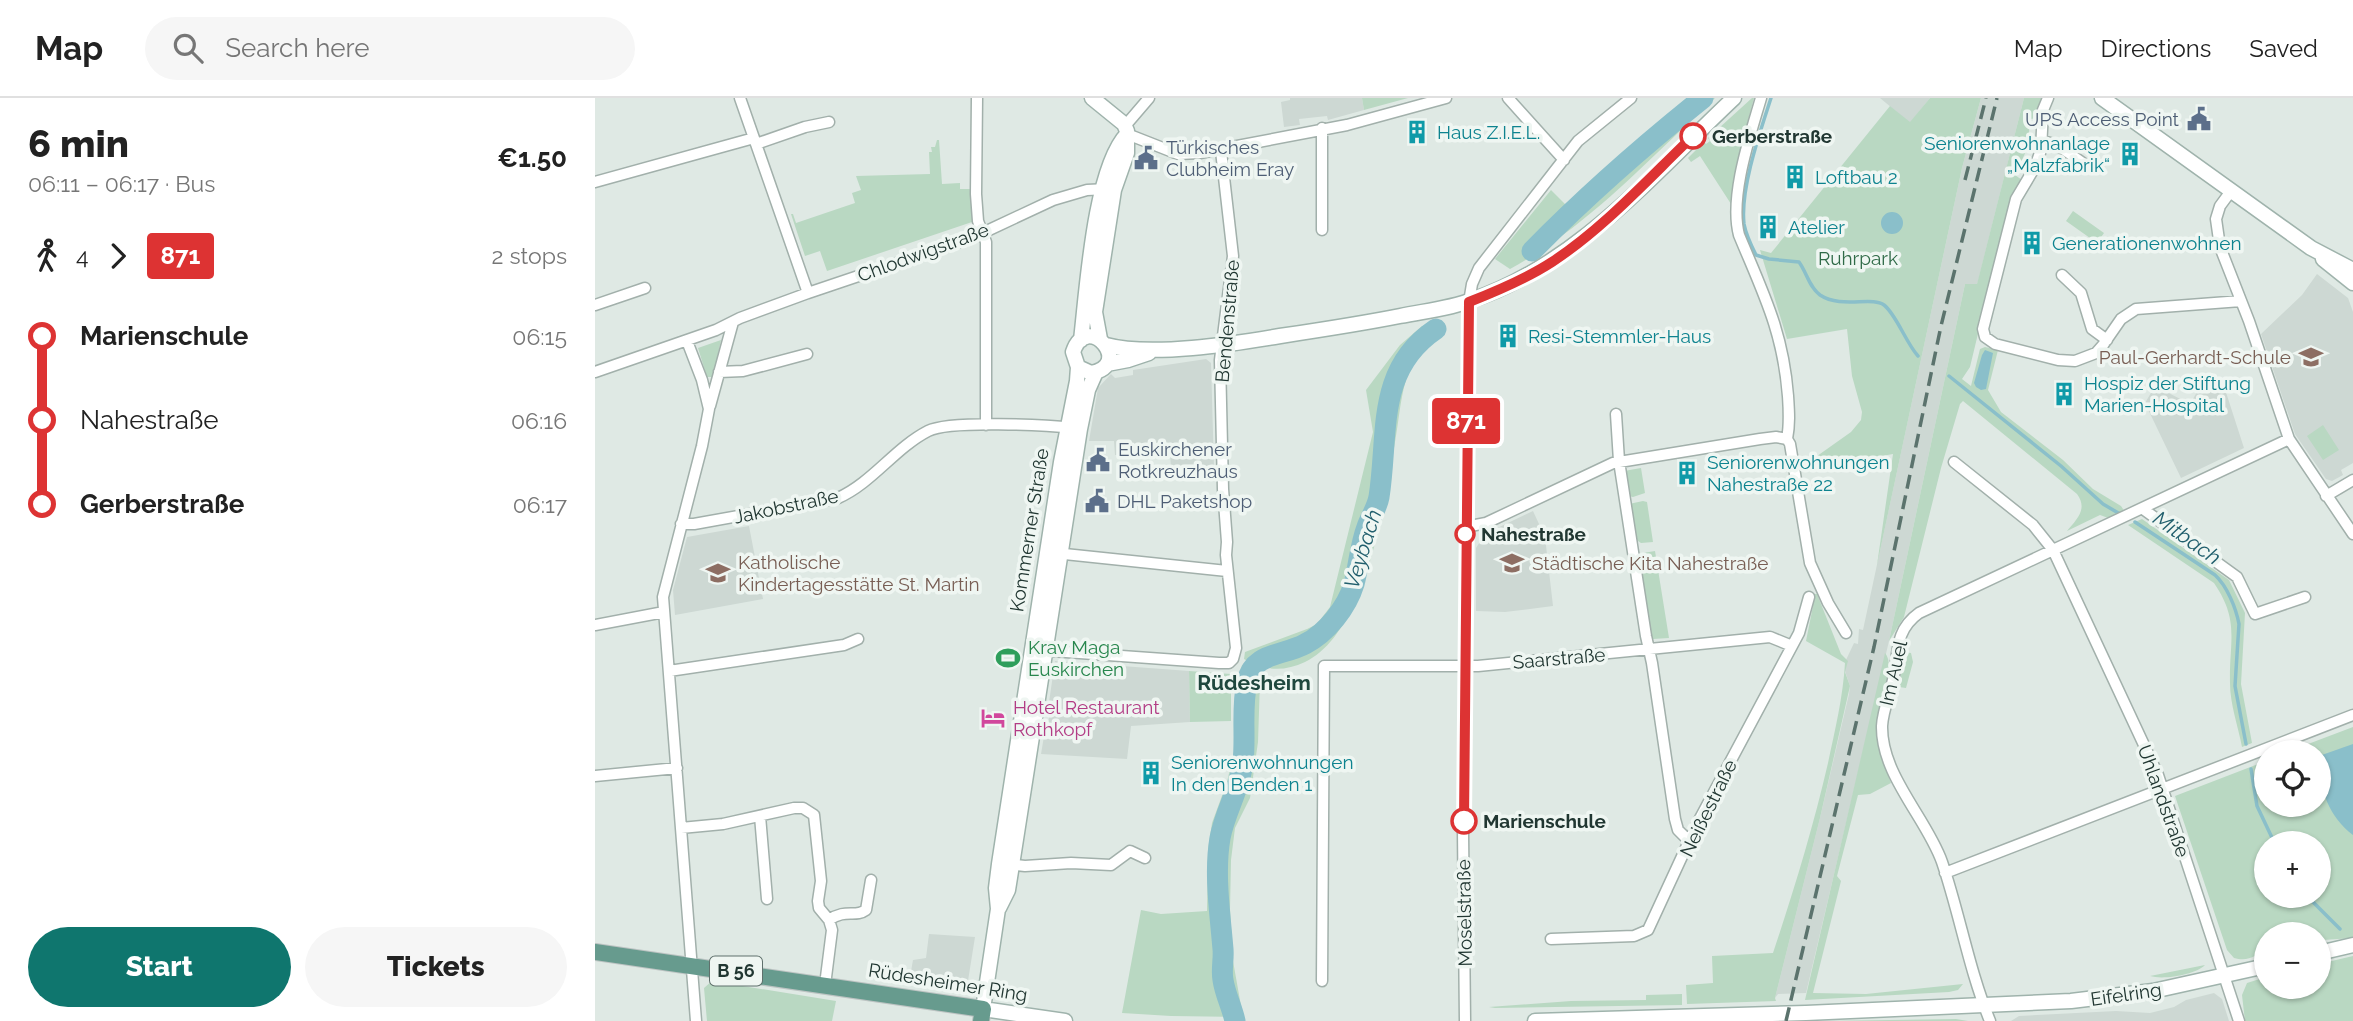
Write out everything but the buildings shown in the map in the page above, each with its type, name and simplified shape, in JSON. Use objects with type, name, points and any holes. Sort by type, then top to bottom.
[{"type":"main road","name":"Rüdesheimer Ring","points":[[595,952],[825,985],[982,1015]]},
{"type":"street","points":[[740,98],[808,293]]},
{"type":"street","points":[[977,98],[976,194],[978,221],[986,254],[986,425]]},
{"type":"street","points":[[1092,98],[1126,130],[1178,154],[1221,151],[1322,128],[1347,125],[1446,98]]},
{"type":"street","points":[[1101,368],[1109,352],[1103,342],[1095,312],[1113,154],[1149,98]]},
{"type":"street","points":[[1509,98],[1564,160]]},
{"type":"street","name":"Moselstraße","points":[[1465,1021],[1465,527],[1469,302],[1472,284],[1479,268],[1578,141],[1631,98]]},
{"type":"street","points":[[1081,340],[1090,337],[1103,342],[1156,350],[1221,344],[1371,322],[1469,302],[1534,273],[1569,250],[1734,98]]},
{"type":"street","points":[[1761,98],[1742,169],[1736,223],[1738,235],[1771,310],[1780,343],[1790,424],[1787,439],[1810,563],[1828,603],[1846,632]]},
{"type":"street","points":[[2048,98],[2043,110],[2043,141],[2035,167],[2016,200],[1984,333],[1989,341],[2069,362],[2090,356],[2107,340],[2120,319],[2136,309],[2241,301]]},
{"type":"street","points":[[2102,98],[2318,253],[2353,270]]},
{"type":"street","points":[[595,182],[829,122]]},
{"type":"street","points":[[1322,128],[1322,230]]},
{"type":"street","points":[[2043,141],[2057,145],[2083,163]]},
{"type":"street","name":"Bendenstraße","points":[[1038,650],[1219,663],[1229,663],[1233,659],[1236,648],[1227,571],[1221,344],[1233,264],[1221,151]]},
{"type":"street","points":[[1108,189],[1082,318],[1081,340],[1073,352],[1078,367],[1086,372],[1156,350]]},
{"type":"street","name":"Chlodwigstraße","points":[[595,372],[687,341],[808,293],[983,233],[1053,200],[1087,190],[1108,189]]},
{"type":"street","points":[[2231,191],[2217,212],[2216,226],[2220,247],[2289,439],[2353,534]]},
{"type":"street","points":[[2318,253],[2334,270],[2353,283]]},
{"type":"street","points":[[2062,275],[2081,293],[2092,329],[2107,340]]},
{"type":"street","points":[[595,305],[645,288]]},
{"type":"street","points":[[697,1021],[664,612],[665,588],[733,322]]},
{"type":"street","points":[[687,341],[702,380],[709,409]]},
{"type":"street","points":[[719,372],[743,371],[807,354]]},
{"type":"street","name":"Kommerner Straße","points":[[982,1015],[999,909],[996,888],[1006,864],[1073,428],[1078,367]]},
{"type":"street","name":"Kommerner Straße","points":[[1073,428],[1088,390],[1101,368]]},
{"type":"street","points":[[1616,414],[1619,461],[1675,819],[1678,830],[1690,842]]},
{"type":"street","name":"Jakobstraße","points":[[681,524],[694,524],[838,498],[928,431],[956,425],[1073,428]]},
{"type":"street","points":[[1465,527],[1486,523],[1592,471],[1619,461],[1760,439],[1787,439]]},
{"type":"street","name":"Im Auel","points":[[1990,1021],[1938,852],[1898,780],[1883,738],[1882,724],[1893,680],[1899,639],[1907,625],[1919,613],[2289,439]]},
{"type":"street","name":"Uhlandstraße","points":[[1954,462],[2033,525],[2053,550],[2158,775],[2239,1021]]},
{"type":"street","points":[[2326,496],[2353,480]]},
{"type":"street","points":[[2143,509],[2233,573],[2241,583],[2255,614],[2305,597]]},
{"type":"street","points":[[1053,552],[1227,571]]},
{"type":"street","name":"Neißestraße","points":[[1551,939],[1633,936],[1644,933],[1655,919],[1697,824],[1804,623],[1809,597]]},
{"type":"street","points":[[595,625],[664,612]]},
{"type":"street","name":"Saarstraße","points":[[1322,981],[1324,666],[1464,667],[1770,637],[1792,646]]},
{"type":"street","points":[[669,671],[844,645],[858,639]]},
{"type":"street","points":[[1945,873],[2353,715]]},
{"type":"street","points":[[595,776],[677,768]]},
{"type":"street","points":[[681,828],[723,824],[803,807],[814,815],[821,881],[819,908],[829,919],[832,937],[825,985]]},
{"type":"street","points":[[760,816],[767,899]]},
{"type":"street","points":[[1006,864],[1111,865],[1130,851],[1145,858]]},
{"type":"street","points":[[829,919],[844,912],[858,914],[866,909],[871,880]]},
{"type":"street","points":[[2331,950],[2353,945]]},
{"type":"street","name":"Eifelring","points":[[1535,1021],[1806,1013],[2106,998],[2164,989],[2254,969]]},
{"type":"street","name":"Rüdesheimer Ring","points":[[982,1015],[1065,1021]]},
{"type":"shaded area","points":[[1290,98],[1362,98],[1364,110],[1328,120],[1327,116],[1299,119],[1300,125],[1284,127],[1281,102]]},
{"type":"shaded area","points":[[1880,98],[1930,98],[1910,123]]},
{"type":"shaded area","points":[[1981,98],[2024,98],[1977,285],[1965,284],[1889,641],[1806,993],[1778,994],[1775,998],[1849,694],[1846,660],[1854,643],[1858,644],[1859,629],[1863,630],[1962,168]]},
{"type":"shaded area","name":"Paul-Gerhardt-Schule","points":[[2317,274],[2348,298],[2353,312],[2353,463],[2341,470],[2343,475],[2332,481],[2326,479],[2295,434],[2261,334],[2302,295]]},
{"type":"shaded area","points":[[1206,359],[1211,363],[1214,468],[1171,468],[1170,453],[1115,455],[1114,441],[1089,441],[1098,388],[1111,374],[1115,378],[1133,375],[1133,370]]},
{"type":"shaded area","points":[[2204,380],[2222,380],[2244,448],[2181,478],[2145,403],[2155,386],[2190,404]]},
{"type":"shaded area","name":"Städtische Kita Nahestraße","points":[[1533,511],[1545,537],[1553,606],[1505,612],[1476,611],[1476,548],[1485,534]]},
{"type":"shaded area","name":"Katholische Kindertagesstätte St. Martin","points":[[749,526],[763,599],[675,615],[673,590],[687,537]]},
{"type":"shaded area","points":[[1055,661],[1189,671],[1190,722],[1131,726],[1127,759],[1041,754],[1048,724]]},
{"type":"shaded area","points":[[929,934],[975,937],[967,987],[961,991],[909,983],[913,960],[926,958]]},
{"type":"shaded area","points":[[2214,993],[2222,999],[2229,1021],[2011,1021],[2019,1016],[2116,1011],[2150,1013]]},
{"type":"green space","points":[[1362,98],[1408,98],[1364,110]]},
{"type":"green space","points":[[1690,98],[1715,98],[1686,125],[1684,123],[1680,127],[1682,129],[1601,205],[1557,239],[1510,269],[1495,259],[1551,190],[1566,205]]},
{"type":"green space","points":[[1752,98],[1737,162],[1731,204],[1700,156],[1691,162],[1688,158],[1704,142],[1706,144],[1710,141],[1708,138]]},
{"type":"green space","name":"Ruhrpark","points":[[1930,98],[1981,98],[1962,168],[1877,565],[1893,454],[1804,470],[1803,466],[1851,432],[1861,420],[1862,412],[1852,376],[1847,329],[1787,339],[1760,250],[1771,253],[1890,106],[1910,122]]},
{"type":"green space","points":[[2024,98],[2043,98],[2039,118],[2030,119],[2028,147],[2015,175],[2022,180],[2007,213],[1970,367],[1962,379],[1971,386],[1980,349],[1985,347],[1998,350],[1988,390],[2001,412],[2063,460],[2093,489],[2121,506],[2125,512],[2111,519],[2100,515],[2067,531],[2081,509],[2077,494],[1963,401],[1941,468],[1904,617],[1889,641],[1965,284],[1977,284]]},
{"type":"green space","points":[[937,140],[942,184],[960,183],[960,189],[971,189],[972,222],[827,271],[820,251],[805,256],[791,214],[796,223],[855,203],[852,193],[861,190],[856,176],[930,174],[929,152],[932,152],[931,147],[935,147]]},
{"type":"green space","points":[[2073,211],[2104,233],[2097,243],[2066,221]]},
{"type":"green space","points":[[1422,326],[1441,330],[1440,334],[1416,355],[1406,379],[1378,531],[1358,596],[1343,624],[1326,647],[1305,662],[1274,669],[1244,659],[1245,652],[1317,624],[1330,607],[1373,432],[1366,390],[1400,345]]},
{"type":"green space","points":[[721,340],[713,377],[707,377],[698,348]]},
{"type":"green space","points":[[2323,425],[2339,450],[2323,460],[2307,436]]},
{"type":"green space","points":[[1641,468],[1645,493],[1628,496],[1624,471]]},
{"type":"green space","points":[[1647,502],[1653,542],[1641,543],[1635,539],[1629,504]]},
{"type":"green space","points":[[2142,519],[2229,580],[2245,613],[2241,684],[2252,743],[2242,747],[2233,707],[2230,691],[2230,620],[2222,596],[2214,583],[2128,525]]},
{"type":"green space","points":[[1655,551],[1669,638],[1650,637],[1637,554]]},
{"type":"green space","points":[[1811,594],[1817,594],[1841,654],[1848,661],[1845,672],[1850,686],[1776,1001],[1687,1004],[1686,985],[1713,983],[1712,956],[1773,953],[1796,882],[1828,763],[1841,701],[1845,663],[1806,641],[1813,606]]},
{"type":"green space","points":[[1903,652],[1911,653],[1913,662],[1906,688],[1899,687]]},
{"type":"green space","points":[[1885,653],[1889,668],[1877,736],[1891,783],[1870,794],[1858,795],[1837,876],[1841,881],[1813,993],[1866,994],[1963,984],[1958,990],[1949,992],[1805,1000]]},
{"type":"green space","points":[[1242,665],[1262,671],[1264,675],[1260,681],[1258,742],[1250,798],[1235,828],[1231,860],[1233,961],[1243,1017],[1122,1013],[1141,910],[1161,914],[1207,911],[1208,850],[1212,823],[1227,782],[1236,744],[1236,693]]},
{"type":"green space","points":[[1189,671],[1231,674],[1231,721],[1190,722]]},
{"type":"green space","points":[[2353,727],[2353,938],[2331,939],[2331,922],[2254,922],[2254,956],[2248,959],[2234,958],[2227,950],[2175,796],[2254,766],[2254,817],[2331,817],[2331,740],[2319,740]]},
{"type":"green space","points":[[2353,956],[2353,1021],[2245,1021],[2242,995],[2247,983],[2254,981],[2254,999],[2331,999],[2331,961]]},
{"type":"green space","points":[[2205,965],[2194,972],[2179,976],[2150,976]]},
{"type":"green space","points":[[712,981],[836,1001],[832,1021],[707,1021],[704,988]]},
{"type":"green space","points":[[1682,994],[1682,1005],[1489,1007],[1571,1001],[1646,1000],[1646,995]]},
{"type":"green space","points":[[1956,1019],[1968,1021],[1823,1021]]},
{"type":"water","points":[[1892,212],[1900,215],[1903,223],[1900,231],[1892,234],[1884,231],[1881,223],[1884,215]]},
{"type":"water","points":[[1985,350],[1993,353],[1986,389],[1981,390],[1974,383]]},
{"type":"water","points":[[2353,744],[2353,835],[2331,809],[2331,752]]},
{"type":"waterway","name":"Veybach","points":[[1532,251],[1615,172],[1703,98]]},
{"type":"waterway","name":"Mitbach","points":[[1771,98],[1745,194],[1744,224],[1756,255],[1799,262],[1813,288],[1828,299],[1884,305],[1918,356]]},
{"type":"waterway","name":"Veybach","points":[[1235,1021],[1222,976],[1218,865],[1222,828],[1243,762],[1247,682],[1250,672],[1262,660],[1305,644],[1321,633],[1346,602],[1354,584],[1365,534],[1379,497],[1385,427],[1394,384],[1416,345],[1436,329]]},
{"type":"waterway","name":"Mitbach","points":[[1949,376],[2061,466],[2103,504],[2120,514]]},
{"type":"waterway","name":"Mitbach","points":[[2135,522],[2215,575],[2230,598],[2239,624],[2235,686],[2246,744]]},
{"type":"waterway","name":"Mitbach","points":[[2251,769],[2257,806],[2269,831]]},
{"type":"waterway","name":"Mitbach","points":[[2319,908],[2340,929]]},
{"type":"railway","points":[[1965,180],[1986,98]]},
{"type":"railway","points":[[1786,1021],[1874,647],[1941,326],[1997,98]]},
{"type":"bus line","name":"871","points":[[1464,821],[1469,302],[1534,273],[1569,250],[1693,136]]},
{"type":"place","name":"UPS Access Point","points":[[2199,119]]},
{"type":"place","name":"Haus Z.I.E.L.","points":[[1417,132]]},
{"type":"place","name":"Gerberstraße","points":[[1693,136]]},
{"type":"place","name":"Seniorenwohnanlage „Malzfabrik“","points":[[2130,154]]},
{"type":"place","name":"Türkisches Clubheim Eray","points":[[1146,158]]},
{"type":"place","name":"Loftbau 2","points":[[1795,177]]},
{"type":"place","name":"Atelier","points":[[1768,227]]},
{"type":"place","name":"Generationenwohnen","points":[[2032,243]]},
{"type":"place","name":"Resi-Stemmler-Haus","points":[[1508,336]]},
{"type":"place","name":"Paul-Gerhardt-Schule","points":[[2311,357]]},
{"type":"place","name":"Hospiz der Stiftung Marien-Hospital","points":[[2064,394]]},
{"type":"place","name":"Euskirchener Rotkreuzhaus","points":[[1098,460]]},
{"type":"place","name":"Seniorenwohnungen Nahestraße 22","points":[[1687,473]]},
{"type":"place","name":"DHL Paketshop","points":[[1097,501]]},
{"type":"place","name":"Nahestraße","points":[[1465,534]]},
{"type":"place","name":"Städtische Kita Nahestraße","points":[[1512,563]]},
{"type":"place","name":"Katholische Kindertagesstätte St. Martin","points":[[718,573]]},
{"type":"place","name":"Krav Maga Euskirchen","points":[[1008,658]]},
{"type":"place","name":"Hotel Restaurant Rothkopf","points":[[993,718]]},
{"type":"place","name":"Seniorenwohnungen In den Benden 1","points":[[1151,773]]},
{"type":"place","name":"Marienschule","points":[[1464,821]]},
{"type":"district","name":"Rüdesheim","points":[[1254,683]]}]
